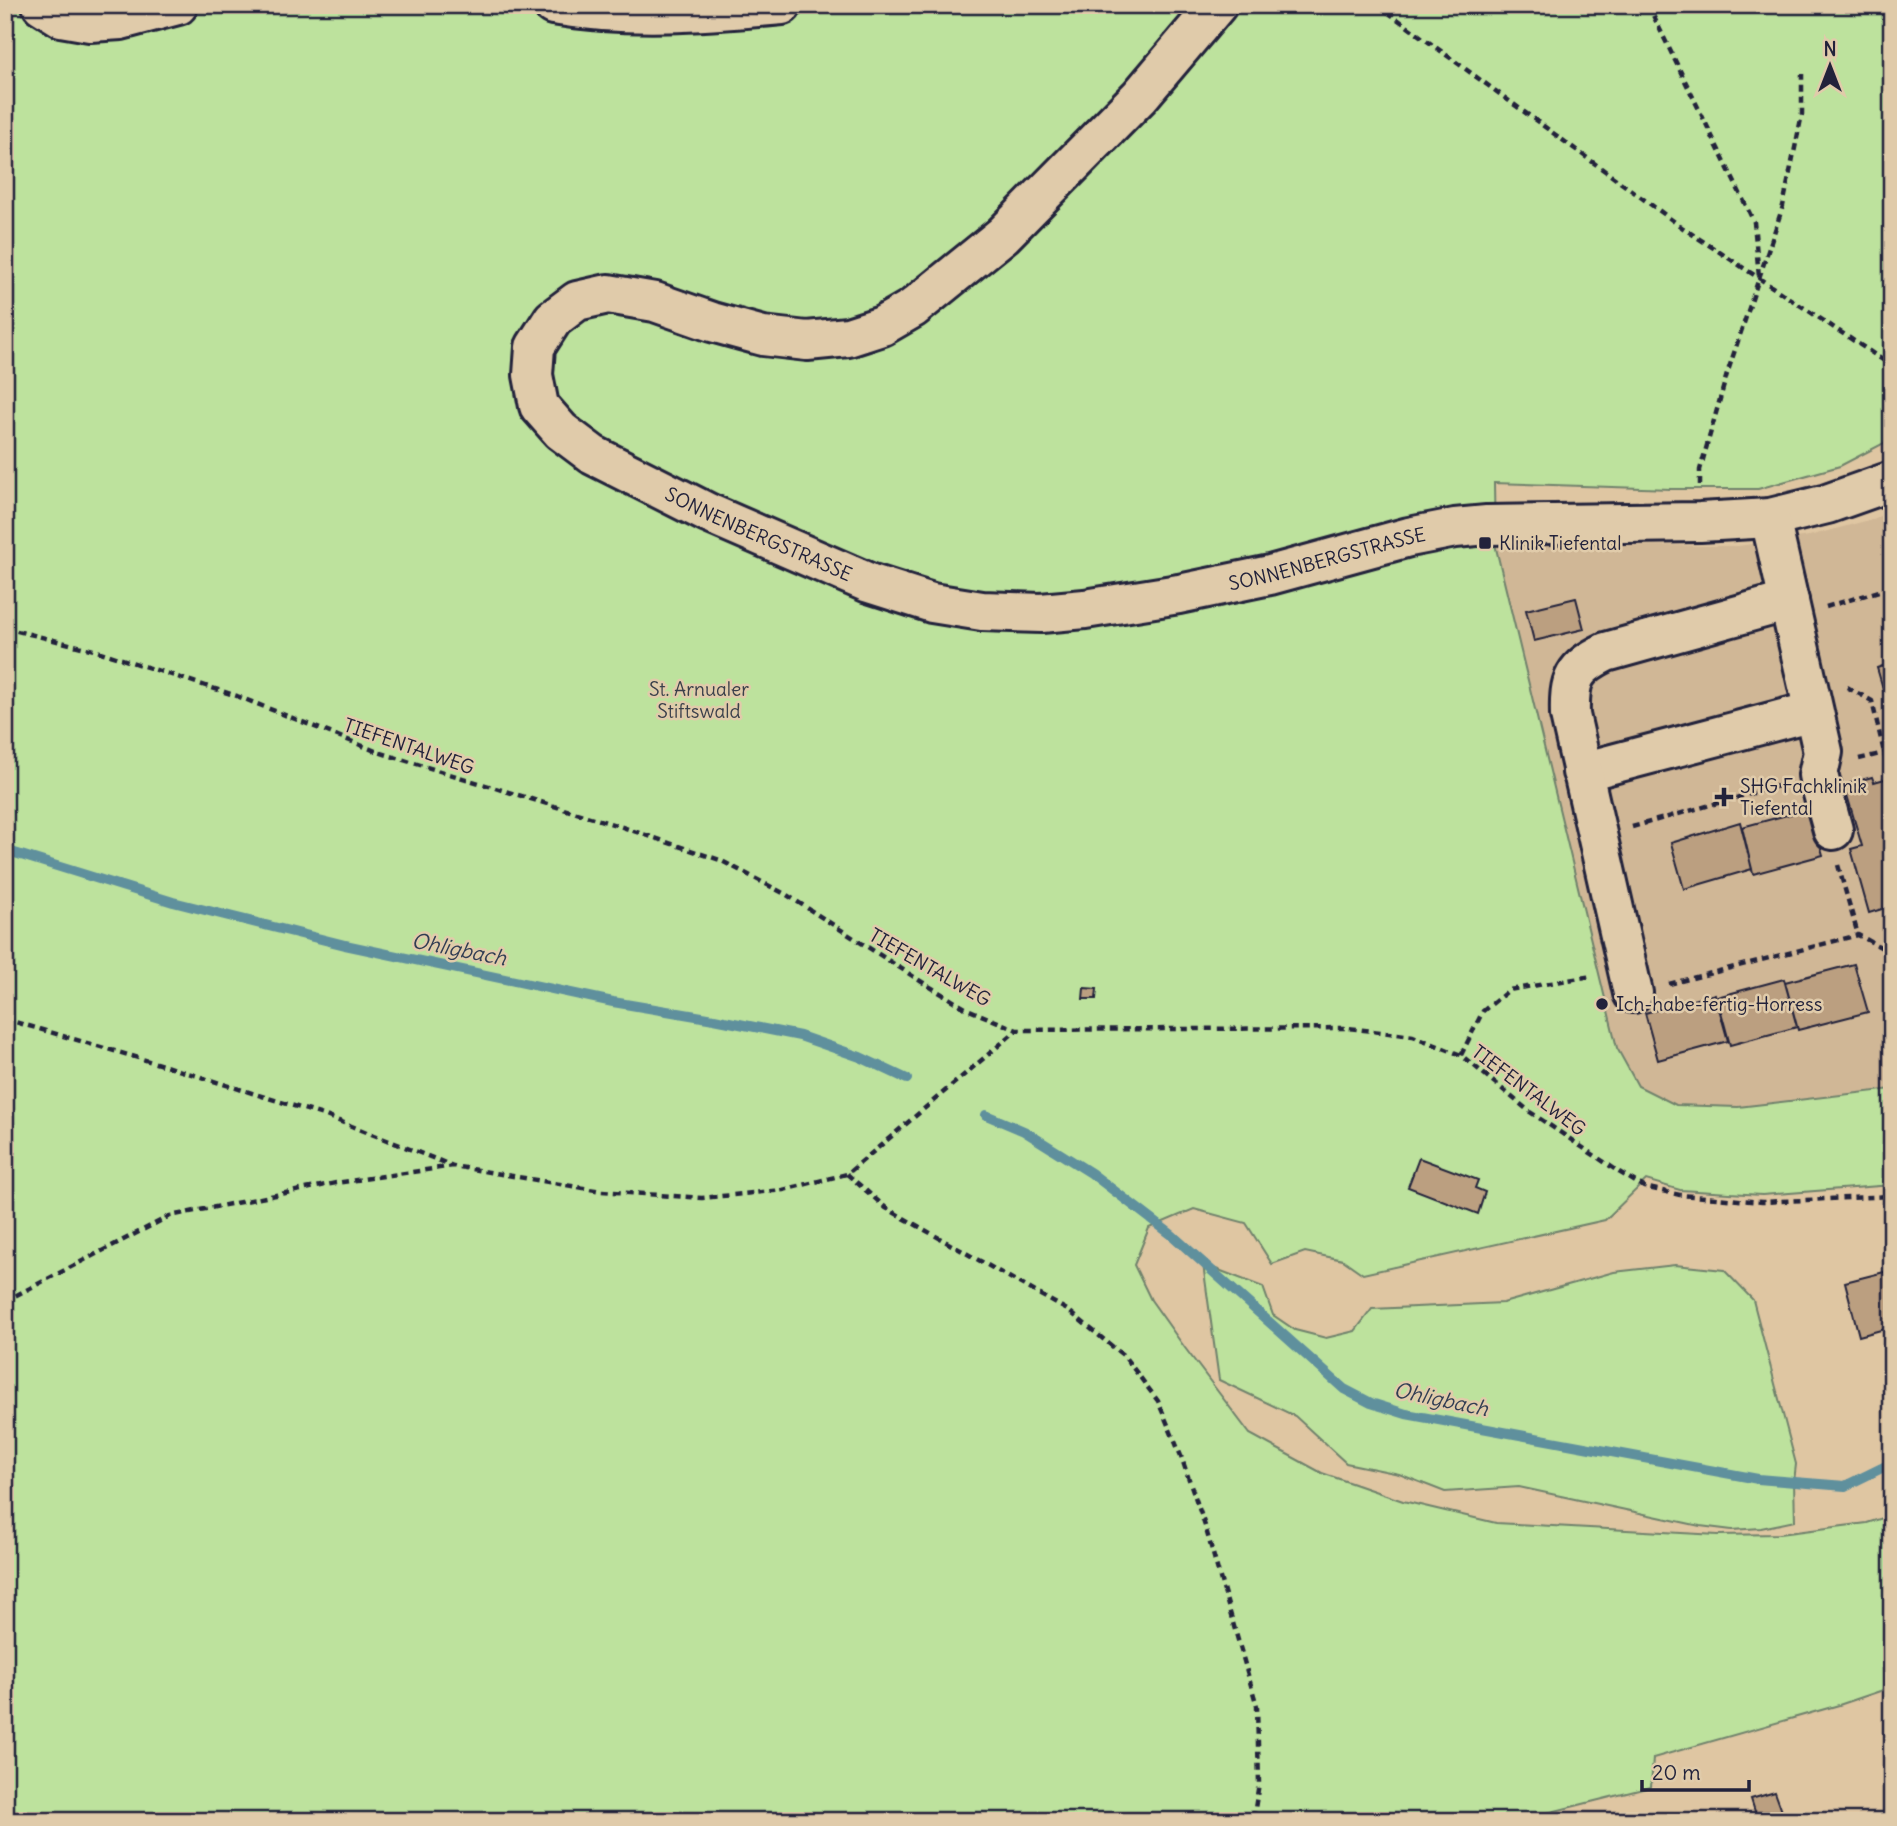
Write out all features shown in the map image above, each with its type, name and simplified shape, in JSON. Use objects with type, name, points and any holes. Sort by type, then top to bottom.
[{"type":"street","points":[[42,5],[61,17],[90,22],[121,20],[178,5]]},
{"type":"street","points":[[553,5],[629,13],[681,13],[782,5]]},
{"type":"street","name":"SONNENBERGSTRASSE","points":[[1217,5],[1140,96],[1003,236],[913,308],[882,326],[848,337],[807,341],[763,337],[655,302],[608,294],[577,301],[553,318],[535,347],[533,375],[539,406],[561,431],[593,455],[708,513],[869,583],[932,603],[982,611],[1041,612],[1085,609],[1179,594],[1270,575],[1409,537],[1455,528],[1487,525],[1700,522],[1770,517],[1827,504],[1892,481]]},
{"type":"street","points":[[1770,517],[1823,752],[1818,775],[1833,830]]},
{"type":"street","points":[[1631,982],[1570,715],[1569,697],[1574,675],[1589,660],[1606,652],[1790,609]]},
{"type":"street","points":[[1582,772],[1813,711]]},
{"type":"path","points":[[1378,5],[1683,228],[1892,366]]},
{"type":"path","points":[[1648,5],[1754,222],[1760,280]]},
{"type":"path","points":[[1700,522],[1700,470],[1727,373],[1783,206],[1802,114],[1801,74]]},
{"type":"path","points":[[1790,609],[1892,587]]},
{"type":"path","name":"TIEFENTALWEG","points":[[5,628],[94,650],[237,696],[378,752],[720,860],[787,895],[967,1009],[1017,1030],[1348,1028],[1413,1036],[1461,1055],[1530,1112],[1644,1187],[1680,1195],[1762,1202],[1892,1196]]},
{"type":"path","points":[[1804,663],[1872,701],[1890,778]]},
{"type":"path","points":[[1597,837],[1818,775],[1836,766],[1884,753]]},
{"type":"path","points":[[1840,873],[1858,935]]},
{"type":"path","points":[[1461,1055],[1483,1011],[1509,990],[1631,982],[1858,935],[1892,953]]},
{"type":"path","points":[[5,1019],[326,1116],[453,1166],[601,1191],[702,1198],[783,1190],[847,1174],[1017,1030]]},
{"type":"path","points":[[5,1301],[170,1216],[336,1183],[453,1166]]},
{"type":"path","points":[[847,1174],[886,1208],[1069,1311],[1124,1356],[1158,1401],[1181,1456],[1205,1526],[1257,1706],[1259,1783],[1253,1821]]},
{"type":"shaded area","name":"SHG Fachklinik Tiefental","points":[[1892,511],[1892,1089],[1738,1107],[1676,1105],[1638,1086],[1617,1048],[1495,544],[1738,546],[1809,536],[1873,519]]},
{"type":"green space","name":"St. Arnualer Stiftswald","points":[[5,5],[1892,5],[1892,439],[1840,466],[1758,489],[1494,483],[1495,544],[1617,1048],[1638,1086],[1676,1105],[1738,1107],[1892,1089],[1892,1185],[1762,1195],[1680,1190],[1646,1180],[1605,1220],[1363,1274],[1343,1260],[1305,1252],[1272,1264],[1246,1223],[1194,1209],[1149,1228],[1134,1265],[1151,1300],[1250,1434],[1322,1473],[1403,1501],[1496,1523],[1718,1535],[1780,1534],[1867,1523],[1892,1515],[1892,1687],[1839,1705],[1653,1758],[1651,1787],[1525,1821],[5,1821]]},
{"type":"green space","points":[[1203,1264],[1263,1287],[1273,1315],[1295,1330],[1326,1338],[1355,1331],[1372,1309],[1503,1303],[1614,1272],[1675,1265],[1724,1270],[1753,1300],[1796,1464],[1795,1521],[1761,1528],[1732,1530],[1700,1526],[1519,1487],[1445,1492],[1399,1474],[1346,1463],[1295,1416],[1219,1380]]},
{"type":"building","points":[[1576,598],[1584,629],[1534,641],[1526,610]]},
{"type":"building","points":[[1892,663],[1892,709],[1889,709],[1877,668]]},
{"type":"building","points":[[1872,777],[1874,782],[1892,777],[1892,906],[1869,913],[1851,849],[1862,846],[1844,785]]},
{"type":"building","points":[[1810,809],[1823,855],[1753,874],[1742,827]]},
{"type":"building","points":[[1740,822],[1752,869],[1684,889],[1671,843]]},
{"type":"building","points":[[1854,964],[1868,1012],[1798,1030],[1785,982]]},
{"type":"building","points":[[1784,979],[1797,1027],[1730,1045],[1717,997]]},
{"type":"building","points":[[1084,988],[1097,989],[1096,999],[1083,999]]},
{"type":"building","points":[[1715,994],[1728,1041],[1658,1060],[1645,1013]]},
{"type":"building","points":[[1419,1158],[1478,1180],[1475,1188],[1485,1192],[1478,1214],[1408,1187]]},
{"type":"building","points":[[1892,1270],[1892,1327],[1859,1336],[1845,1282]]},
{"type":"building","points":[[1775,1792],[1783,1814],[1758,1821],[1751,1799]]},
{"type":"waterway","name":"Ohligbach","points":[[5,850],[173,902],[345,945],[613,1002],[800,1036],[860,1057],[907,1079]]},
{"type":"waterway","name":"Ohligbach","points":[[986,1115],[1024,1131],[1091,1173],[1172,1235],[1344,1389],[1371,1403],[1406,1414],[1758,1479],[1845,1486],[1892,1463]]},
{"type":"place","name":"Klinik Tiefental","points":[[1485,543]]},
{"type":"place","name":"SHG Fachklinik Tiefental","points":[[1724,797]]},
{"type":"place","name":"Ich-habe-fertig-Horress","points":[[1602,1004]]}]
